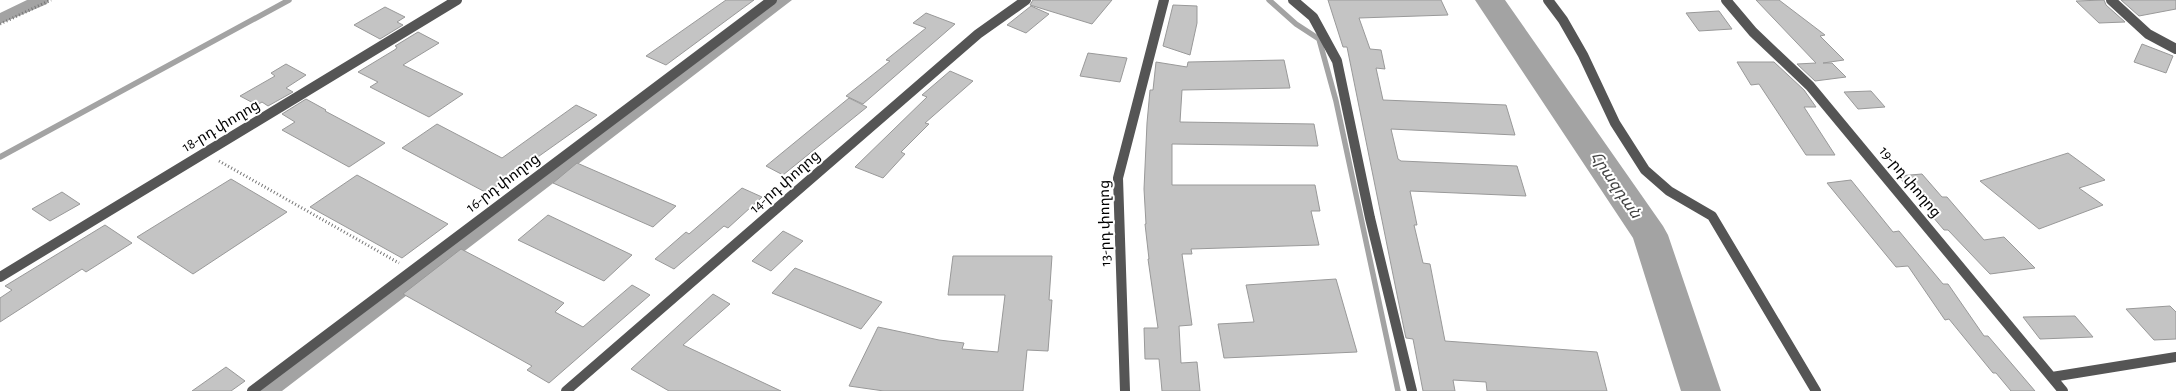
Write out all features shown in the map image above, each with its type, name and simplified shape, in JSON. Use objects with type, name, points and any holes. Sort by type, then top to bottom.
[{"type":"street","name":"18-րդ փողոց","points":[[0,277],[457,0]]},
{"type":"street","name":"16-րդ փողոց","points":[[252,391],[772,0]]},
{"type":"street","name":"14-րդ փողոց","points":[[566,391],[978,34],[1026,0]]},
{"type":"street","name":"13-րդ փողոց","points":[[1124,391],[1118,178],[1164,0]]},
{"type":"street","points":[[1293,0],[1313,17],[1337,61],[1370,218],[1412,391]]},
{"type":"street","points":[[1548,0],[1563,20],[1583,55],[1615,123],[1645,170],[1669,192],[1712,216],[1816,391]]},
{"type":"street","name":"19-րդ փողոց","points":[[1726,0],[1753,32],[1810,86],[2063,391]]},
{"type":"street","points":[[2111,0],[2148,34],[2176,49]]},
{"type":"street","points":[[2052,377],[2176,357]]},
{"type":"path","points":[[0,24],[50,0]]},
{"type":"path","points":[[204,153],[412,270]]},
{"type":"building","points":[[726,0],[754,0],[666,65],[646,56]]},
{"type":"building","points":[[1033,0],[1112,0],[1092,24],[1030,5]]},
{"type":"building","points":[[1328,0],[1441,0],[1448,15],[1359,18],[1370,49],[1381,50],[1385,69],[1376,68],[1383,100],[1506,105],[1515,135],[1391,129],[1398,159],[1401,161],[1517,166],[1526,196],[1410,191],[1417,225],[1414,225],[1423,263],[1430,264],[1445,341],[1597,352],[1607,391],[1487,391],[1486,382],[1453,380],[1455,391],[1423,391],[1413,339],[1406,338],[1404,329],[1347,47],[1343,47]]},
{"type":"building","points":[[1756,0],[1779,0],[1825,35],[1820,36],[1844,60],[1823,63],[1832,63],[1846,77],[1815,81],[1797,64],[1816,63]]},
{"type":"building","points":[[2104,0],[2106,5],[2125,22],[2099,23],[2076,1]]},
{"type":"building","points":[[2121,0],[2176,0],[2176,9],[2139,16]]},
{"type":"building","points":[[1173,5],[1197,6],[1197,23],[1190,55],[1163,46]]},
{"type":"building","points":[[1031,6],[1049,14],[1026,33],[1007,25]]},
{"type":"building","points":[[385,7],[405,17],[397,22],[403,25],[380,39],[354,25]]},
{"type":"building","points":[[1719,11],[1732,29],[1699,31],[1686,13]]},
{"type":"building","points":[[926,13],[955,24],[863,104],[846,96],[890,61],[886,60],[926,28],[913,23]]},
{"type":"building","points":[[418,32],[439,43],[403,65],[463,94],[429,117],[370,87],[378,82],[358,72],[396,49],[397,47],[395,46]]},
{"type":"building","points":[[2142,44],[2173,56],[2166,73],[2134,62]]},
{"type":"building","points":[[1088,53],[1127,58],[1120,82],[1080,76]]},
{"type":"building","points":[[1284,60],[1290,88],[1182,90],[1180,122],[1314,124],[1318,146],[1172,144],[1172,185],[1315,185],[1320,211],[1311,211],[1319,245],[1191,249],[1192,254],[1182,254],[1192,325],[1179,326],[1181,363],[1197,362],[1200,391],[1162,391],[1159,359],[1145,359],[1144,328],[1158,328],[1148,259],[1144,189],[1150,90],[1153,90],[1156,62],[1187,67],[1188,62]]},
{"type":"building","points":[[1737,62],[1774,62],[1804,90],[1816,107],[1804,107],[1835,155],[1806,155],[1759,84],[1751,85]]},
{"type":"building","points":[[286,64],[306,75],[286,88],[293,92],[268,106],[262,102],[257,105],[240,96],[275,76],[271,73]]},
{"type":"building","points":[[950,71],[973,81],[925,123],[929,124],[901,152],[905,154],[883,178],[855,167],[927,97],[922,95]]},
{"type":"building","points":[[1871,91],[1885,107],[1858,109],[1844,92]]},
{"type":"building","points":[[849,98],[867,107],[783,175],[766,166]]},
{"type":"building","points":[[306,99],[385,143],[349,167],[282,130],[295,122],[282,114]]},
{"type":"building","points":[[576,105],[597,115],[487,193],[402,148],[437,124],[502,158]]},
{"type":"building","points":[[2068,153],[2105,180],[2079,188],[2103,205],[2039,229],[1980,181]]},
{"type":"building","points":[[577,163],[676,206],[653,227],[553,183]]},
{"type":"building","points":[[1922,174],[1942,197],[1947,197],[1984,240],[2004,237],[2035,268],[1990,274],[1948,230],[1944,230],[1898,176]]},
{"type":"building","points":[[357,175],[448,224],[402,258],[310,207]]},
{"type":"building","points":[[231,179],[287,212],[193,274],[137,237]]},
{"type":"building","points":[[1851,180],[1893,232],[1899,231],[1943,284],[1948,284],[1984,336],[1988,336],[2035,391],[2011,391],[1996,373],[1993,373],[1949,319],[1945,320],[1908,266],[1896,267],[1827,183]]},
{"type":"building","points":[[742,188],[762,197],[728,228],[724,226],[674,269],[655,259],[686,232],[689,234]]},
{"type":"building","points":[[62,192],[80,204],[50,221],[32,209]]},
{"type":"building","points":[[548,215],[632,255],[604,281],[518,240]]},
{"type":"building","points":[[105,225],[132,243],[86,272],[82,269],[0,322],[0,298],[12,290],[5,286]]},
{"type":"building","points":[[783,231],[803,241],[771,271],[752,261]]},
{"type":"building","points":[[461,249],[564,303],[555,312],[583,327],[632,285],[650,295],[549,383],[527,370],[532,366],[403,294]]},
{"type":"building","points":[[953,256],[1052,256],[1049,300],[1052,300],[1048,351],[1027,350],[1023,391],[884,391],[849,386],[878,327],[939,340],[964,343],[962,349],[998,352],[1005,295],[948,295]]},
{"type":"building","points":[[795,268],[882,302],[861,329],[772,293]]},
{"type":"building","points":[[1336,279],[1357,352],[1224,358],[1218,324],[1254,322],[1246,285]]},
{"type":"building","points":[[713,294],[730,304],[683,345],[781,391],[669,391],[631,369]]},
{"type":"building","points":[[2170,306],[2176,312],[2176,339],[2154,340],[2126,309]]},
{"type":"building","points":[[2075,316],[2093,337],[2040,339],[2023,317]]},
{"type":"building","points":[[226,367],[245,381],[231,391],[192,391]]},
{"type":"waterway","points":[[0,19],[41,0]]},
{"type":"waterway","points":[[0,157],[289,0]]},
{"type":"waterway","points":[[265,391],[784,0]]},
{"type":"waterway","points":[[1269,0],[1296,24],[1319,39],[1336,101],[1398,391]]},
{"type":"waterway","name":"Հրազդան","points":[[1490,0],[1650,235],[1701,391]]}]
